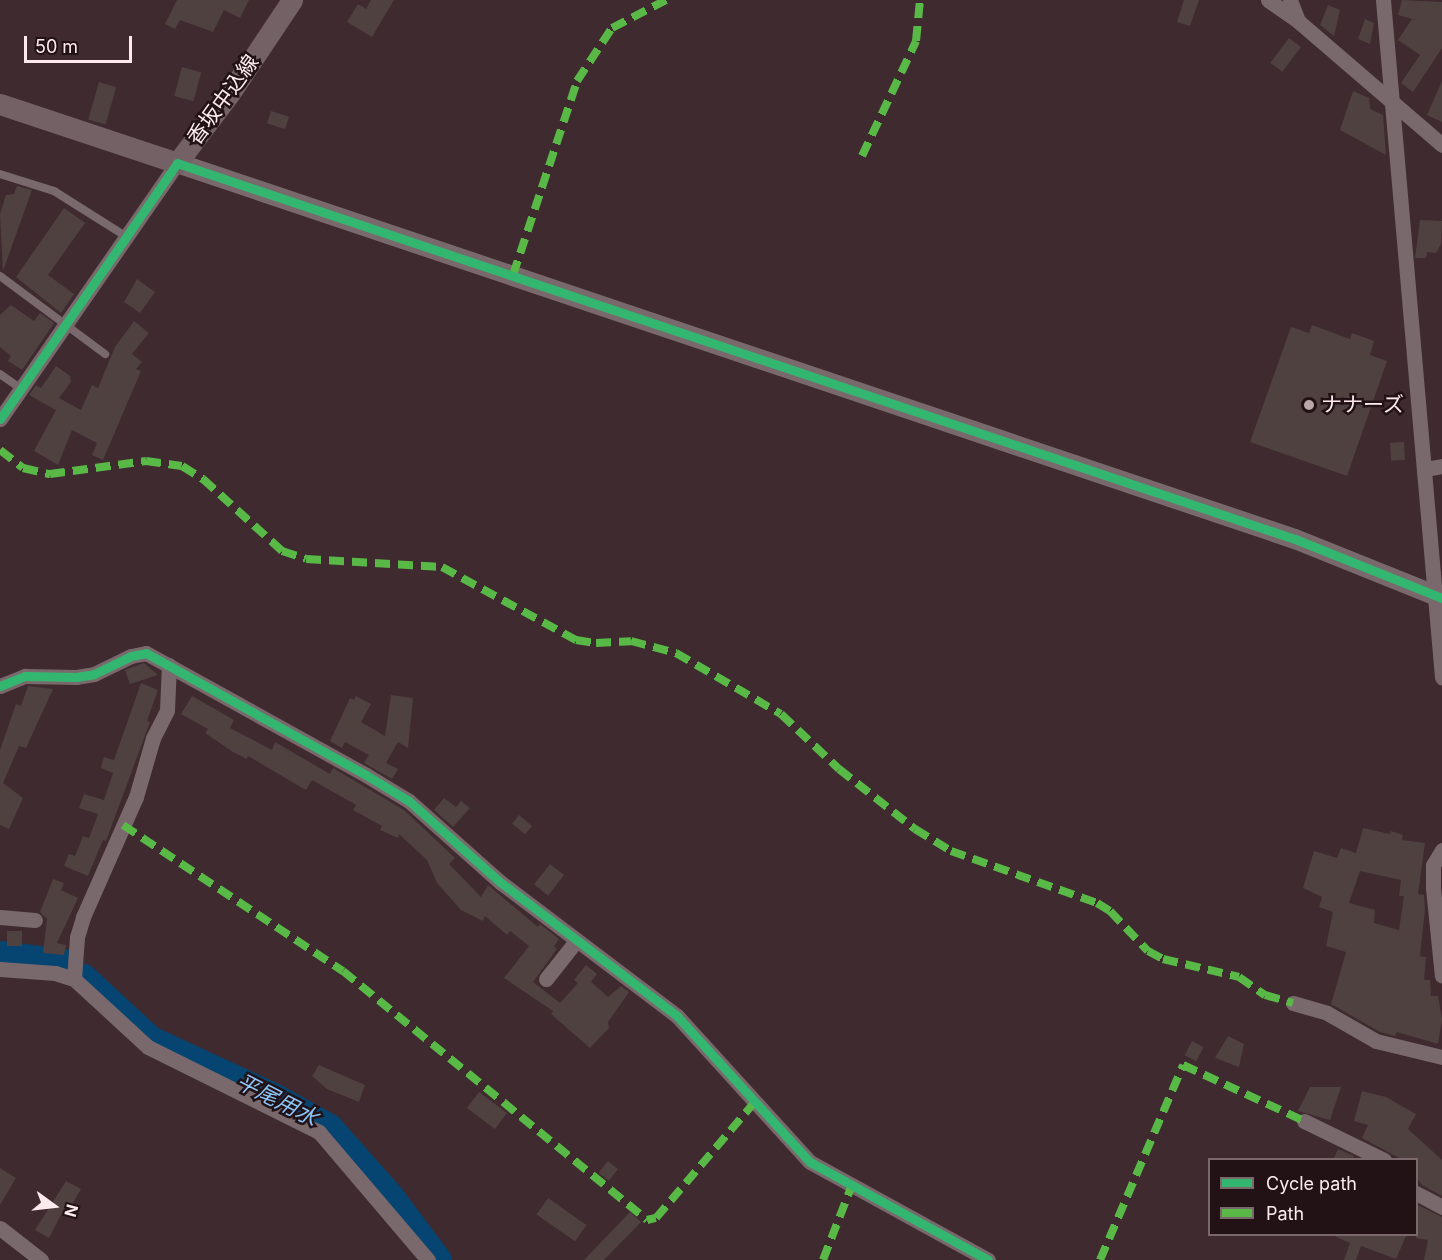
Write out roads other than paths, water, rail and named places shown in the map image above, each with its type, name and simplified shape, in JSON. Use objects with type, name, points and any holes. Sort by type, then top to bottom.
[{"type":"main road","name":"香坂中込線","points":[[0,105],[177,163],[230,93],[292,0]]},
{"type":"street","points":[[1268,0],[1298,21],[1442,145]]},
{"type":"street","points":[[1290,0],[1298,21]]},
{"type":"street","points":[[1383,0],[1425,469],[1440,594],[1442,677]]},
{"type":"street","points":[[0,419],[177,163],[1295,538],[1440,594]]},
{"type":"street","points":[[1425,469],[1442,466]]},
{"type":"street","points":[[0,686],[25,676],[76,677],[94,674],[138,654],[146,653],[409,801],[500,882],[677,1016],[810,1162],[988,1260]]},
{"type":"street","points":[[74,979],[77,937],[83,917],[135,797],[153,738],[167,710],[169,665]]},
{"type":"street","points":[[1442,850],[1432,865],[1432,888],[1442,976]]},
{"type":"street","points":[[0,917],[35,920]]},
{"type":"street","points":[[546,979],[576,941]]},
{"type":"street","points":[[0,969],[55,973],[74,979],[148,1047],[319,1132],[428,1260]]},
{"type":"street","points":[[1293,1003],[1327,1014],[1376,1041],[1442,1057]]},
{"type":"street","points":[[1304,1121],[1380,1158]]},
{"type":"street","points":[[1418,1193],[1442,1207]]},
{"type":"street","points":[[0,1228],[41,1260]]},
{"type":"lane","points":[[0,174],[54,192],[127,237]]},
{"type":"lane","points":[[0,276],[65,322],[105,354]]},
{"type":"lane","points":[[0,374],[20,387]]},
{"type":"waterway","name":"平尾用水","points":[[0,954],[63,962]]},
{"type":"waterway","name":"平尾用水","points":[[84,977],[151,1039],[276,1097],[330,1127],[391,1196],[439,1260]]},
{"type":"place","name":"ナナーズ","points":[[1309,405]]}]
